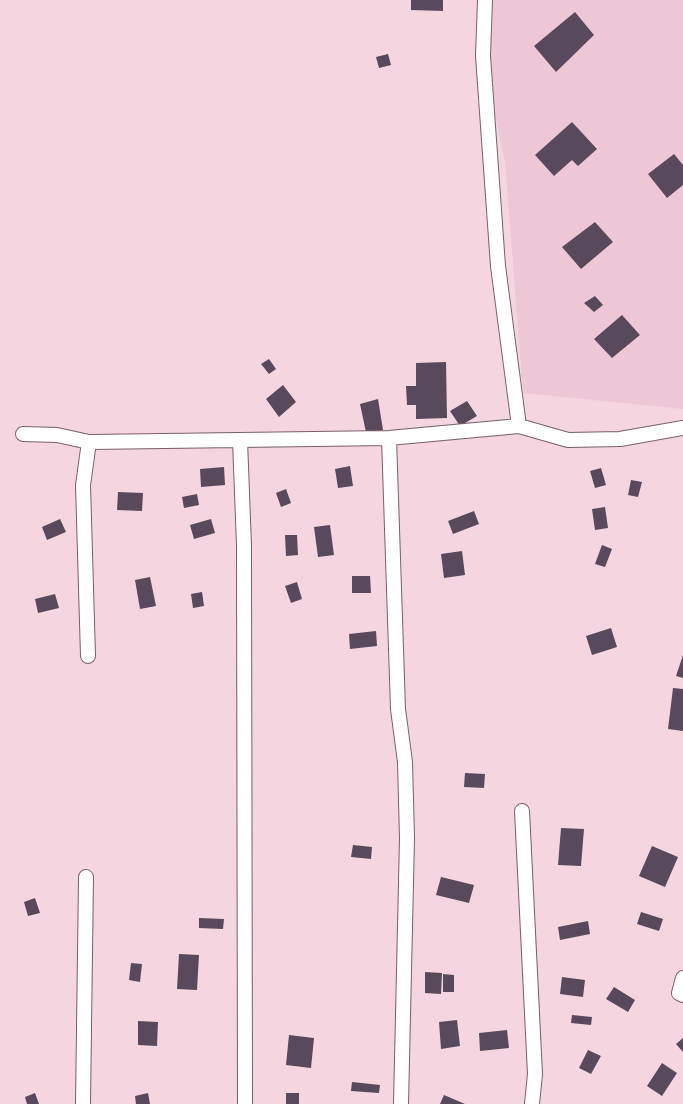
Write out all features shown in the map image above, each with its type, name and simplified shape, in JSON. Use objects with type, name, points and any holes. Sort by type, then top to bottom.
[{"type":"street","points":[[485,0],[483,56],[498,266],[519,426]]},
{"type":"street","points":[[24,434],[57,435],[89,442],[389,438],[519,426],[568,440],[620,439],[683,428]]},
{"type":"street","points":[[389,438],[398,709],[405,762],[408,838],[401,1104]]},
{"type":"street","points":[[240,440],[244,554],[245,1104]]},
{"type":"street","points":[[88,656],[83,485],[89,442]]},
{"type":"street","points":[[522,811],[535,1074],[532,1104]]},
{"type":"street","points":[[83,1104],[86,877]]},
{"type":"street","points":[[683,978],[679,993],[683,995]]},
{"type":"shaded area","points":[[485,0],[683,0],[683,409],[523,393],[505,162],[483,56]]},
{"type":"building","points":[[411,0],[443,0],[443,11],[411,10]]},
{"type":"building","points":[[575,12],[594,35],[556,72],[534,46]]},
{"type":"building","points":[[388,54],[391,65],[379,68],[376,57]]},
{"type":"building","points":[[572,122],[597,149],[578,166],[572,160],[554,176],[535,155]]},
{"type":"building","points":[[674,154],[683,165],[683,185],[667,198],[648,174]]},
{"type":"building","points":[[595,222],[613,242],[581,269],[562,247]]},
{"type":"building","points":[[595,296],[603,305],[594,312],[584,303]]},
{"type":"building","points":[[622,315],[640,335],[612,358],[594,339]]},
{"type":"building","points":[[269,359],[276,369],[269,374],[261,364]]},
{"type":"building","points":[[446,362],[447,418],[416,419],[416,405],[407,405],[406,386],[416,386],[416,363]]},
{"type":"building","points":[[283,385],[296,402],[279,417],[266,399]]},
{"type":"building","points":[[378,399],[383,430],[366,432],[360,404]]},
{"type":"building","points":[[467,401],[477,416],[460,426],[450,411]]},
{"type":"building","points":[[350,466],[353,486],[338,488],[335,469]]},
{"type":"building","points":[[224,467],[225,485],[201,487],[200,469]]},
{"type":"building","points":[[601,468],[606,485],[595,488],[590,471]]},
{"type":"building","points":[[631,480],[642,482],[638,497],[628,495]]},
{"type":"building","points":[[286,489],[291,503],[281,507],[276,493]]},
{"type":"building","points":[[118,492],[143,493],[142,511],[117,510]]},
{"type":"building","points":[[197,494],[199,505],[184,508],[182,497]]},
{"type":"building","points":[[605,507],[608,528],[595,530],[592,509]]},
{"type":"building","points":[[474,511],[479,524],[453,534],[448,521]]},
{"type":"building","points":[[60,519],[66,532],[47,540],[42,527]]},
{"type":"building","points":[[211,519],[215,533],[194,539],[190,525]]},
{"type":"building","points":[[330,525],[334,555],[318,557],[314,527]]},
{"type":"building","points":[[285,535],[297,535],[298,555],[286,556]]},
{"type":"building","points":[[602,545],[612,549],[605,567],[595,564]]},
{"type":"building","points":[[462,551],[465,575],[444,578],[441,554]]},
{"type":"building","points":[[352,576],[370,576],[371,593],[352,593]]},
{"type":"building","points":[[150,577],[156,606],[140,609],[135,580]]},
{"type":"building","points":[[297,582],[302,599],[291,603],[285,586]]},
{"type":"building","points":[[202,592],[204,606],[193,608],[191,594]]},
{"type":"building","points":[[55,594],[59,608],[38,613],[35,599]]},
{"type":"building","points":[[611,628],[617,647],[592,655],[586,636]]},
{"type":"building","points":[[376,631],[377,646],[350,649],[349,634]]},
{"type":"building","points":[[683,655],[683,678],[676,676]]},
{"type":"building","points":[[673,688],[683,689],[683,731],[668,729]]},
{"type":"building","points":[[465,773],[485,774],[484,788],[464,787]]},
{"type":"building","points":[[561,828],[584,829],[581,866],[558,865]]},
{"type":"building","points":[[353,845],[372,847],[371,859],[351,857]]},
{"type":"building","points":[[652,846],[678,857],[665,887],[639,876]]},
{"type":"building","points":[[441,877],[474,885],[469,903],[436,895]]},
{"type":"building","points":[[35,898],[40,913],[28,916],[24,902]]},
{"type":"building","points":[[641,912],[663,919],[659,931],[637,924]]},
{"type":"building","points":[[199,918],[224,919],[223,929],[199,928]]},
{"type":"building","points":[[588,921],[590,934],[560,940],[558,927]]},
{"type":"building","points":[[179,954],[199,955],[197,990],[177,989]]},
{"type":"building","points":[[131,963],[142,964],[140,982],[129,980]]},
{"type":"building","points":[[425,972],[442,973],[441,994],[425,993]]},
{"type":"building","points":[[443,974],[454,975],[454,992],[443,992]]},
{"type":"building","points":[[562,977],[585,980],[583,997],[560,994]]},
{"type":"building","points":[[614,987],[635,1000],[628,1012],[606,999]]},
{"type":"building","points":[[572,1015],[592,1017],[591,1025],[571,1023]]},
{"type":"building","points":[[457,1020],[460,1046],[441,1049],[439,1022]]},
{"type":"building","points":[[138,1021],[158,1022],[157,1046],[138,1045]]},
{"type":"building","points":[[507,1030],[509,1048],[480,1051],[479,1033]]},
{"type":"building","points":[[289,1035],[314,1038],[311,1068],[286,1065]]},
{"type":"building","points":[[683,1038],[683,1052],[676,1044]]},
{"type":"building","points":[[588,1050],[601,1056],[591,1074],[579,1068]]},
{"type":"building","points":[[662,1063],[677,1073],[662,1096],[647,1086]]},
{"type":"building","points":[[352,1082],[380,1085],[379,1093],[351,1091]]},
{"type":"building","points":[[35,1093],[39,1104],[27,1104],[25,1097]]},
{"type":"building","points":[[148,1093],[150,1104],[136,1104],[135,1096]]},
{"type":"building","points":[[286,1093],[299,1093],[299,1104],[286,1104]]},
{"type":"building","points":[[444,1095],[465,1104],[440,1104]]}]
